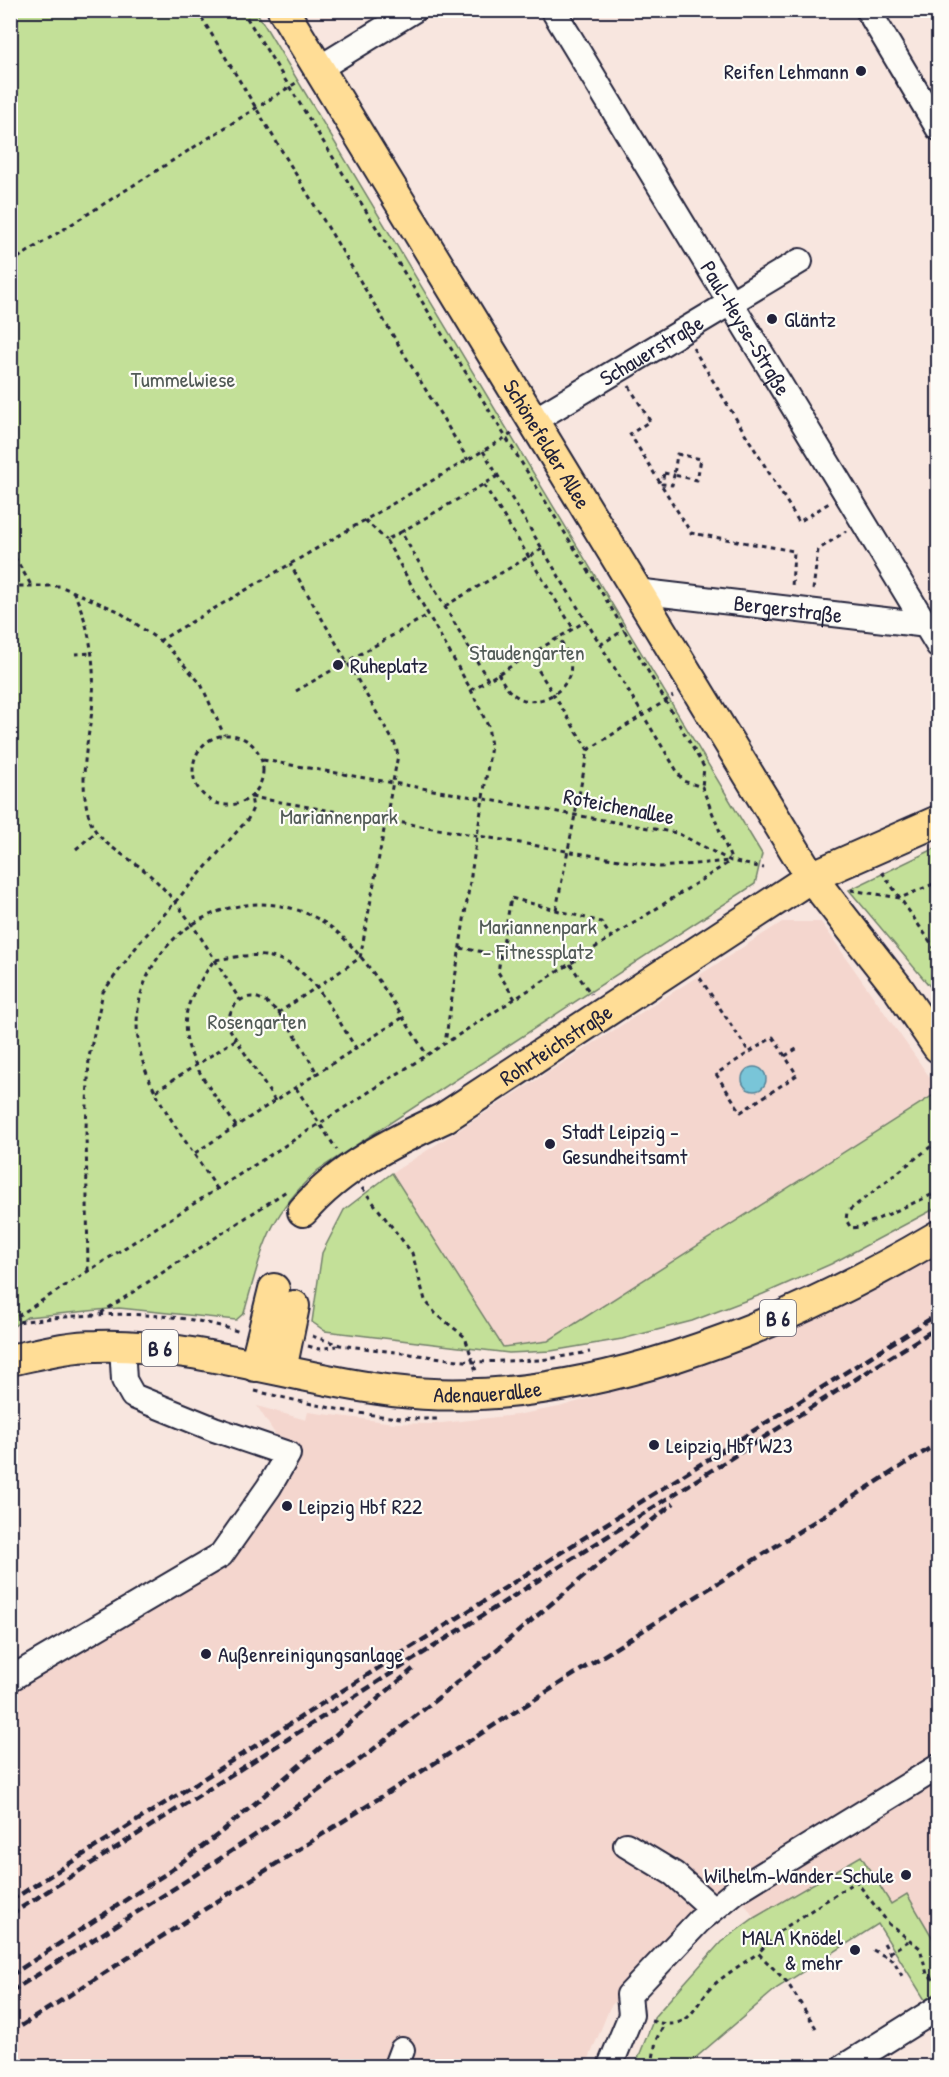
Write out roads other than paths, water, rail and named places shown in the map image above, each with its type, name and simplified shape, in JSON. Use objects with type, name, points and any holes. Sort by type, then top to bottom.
[{"type":"main road","name":"Schönefelder Allee","points":[[283,10],[811,877],[897,987]]},
{"type":"main road","name":"Rohrteichstraße","points":[[296,1199],[317,1194],[348,1169],[394,1141],[444,1118],[811,877],[939,821]]},
{"type":"main road","points":[[897,987],[939,1024]]},
{"type":"main road","points":[[897,987],[939,1047]]},
{"type":"main road","name":"Adenauerallee","points":[[10,1360],[64,1348],[122,1346],[157,1348],[261,1375],[395,1391],[482,1393],[539,1388],[647,1364],[738,1335],[826,1297],[939,1236]]},
{"type":"main road","points":[[261,1375],[284,1297]]},
{"type":"street","points":[[318,69],[414,10]]},
{"type":"street","name":"Paul-Heyse-Straße","points":[[553,10],[863,521],[932,626],[939,645]]},
{"type":"street","points":[[868,10],[939,128]]},
{"type":"street","name":"Schauerstraße","points":[[533,421],[800,261]]},
{"type":"street","name":"Bergerstraße","points":[[636,591],[932,626]]},
{"type":"street","points":[[10,1679],[221,1555],[269,1487],[288,1454],[214,1429],[134,1395],[124,1380],[122,1346]]},
{"type":"street","points":[[610,2067],[631,2015],[629,1995],[713,1909],[736,1891],[939,1767]]},
{"type":"street","points":[[626,1845],[674,1874],[713,1909]]},
{"type":"street","points":[[845,2067],[939,2008]]},
{"type":"water","points":[[754,1067],[763,1070],[766,1079],[763,1088],[754,1091],[745,1088],[742,1079],[745,1070]]},
{"type":"railway","points":[[10,1901],[938,1314]]},
{"type":"railway","points":[[10,1915],[938,1327]]},
{"type":"railway","points":[[10,2033],[938,1443]]},
{"type":"railway","points":[[10,1992],[200,1872],[311,1796],[449,1689],[674,1503]]},
{"type":"railway","points":[[10,1976],[170,1871],[220,1833],[413,1669]]},
{"type":"place","name":"Reifen Lehmann","points":[[861,71]]},
{"type":"place","name":"Gläntz","points":[[772,319]]},
{"type":"place","name":"Ruheplatz","points":[[338,665]]},
{"type":"place","name":"Stadt Leipzig - Gesundheitsamt","points":[[550,1144]]},
{"type":"place","name":"Leipzig Hbf W23","points":[[654,1445]]},
{"type":"place","name":"Leipzig Hbf R22","points":[[287,1506]]},
{"type":"place","name":"Außenreinigungsanlage","points":[[206,1654]]},
{"type":"place","name":"Wilhelm-Wander-Schule","points":[[906,1875]]},
{"type":"place","name":"MALA Knödel & mehr","points":[[855,1950]]},
{"type":"park label","name":"Tummelwiese","points":[[183,379]]},
{"type":"park label","name":"Staudengarten","points":[[527,652]]},
{"type":"park label","name":"Mariannenpark","points":[[339,816]]},
{"type":"park label","name":"Mariannenpark - Fitnessplatz","points":[[538,938]]},
{"type":"park label","name":"Rosengarten","points":[[257,1021]]}]
